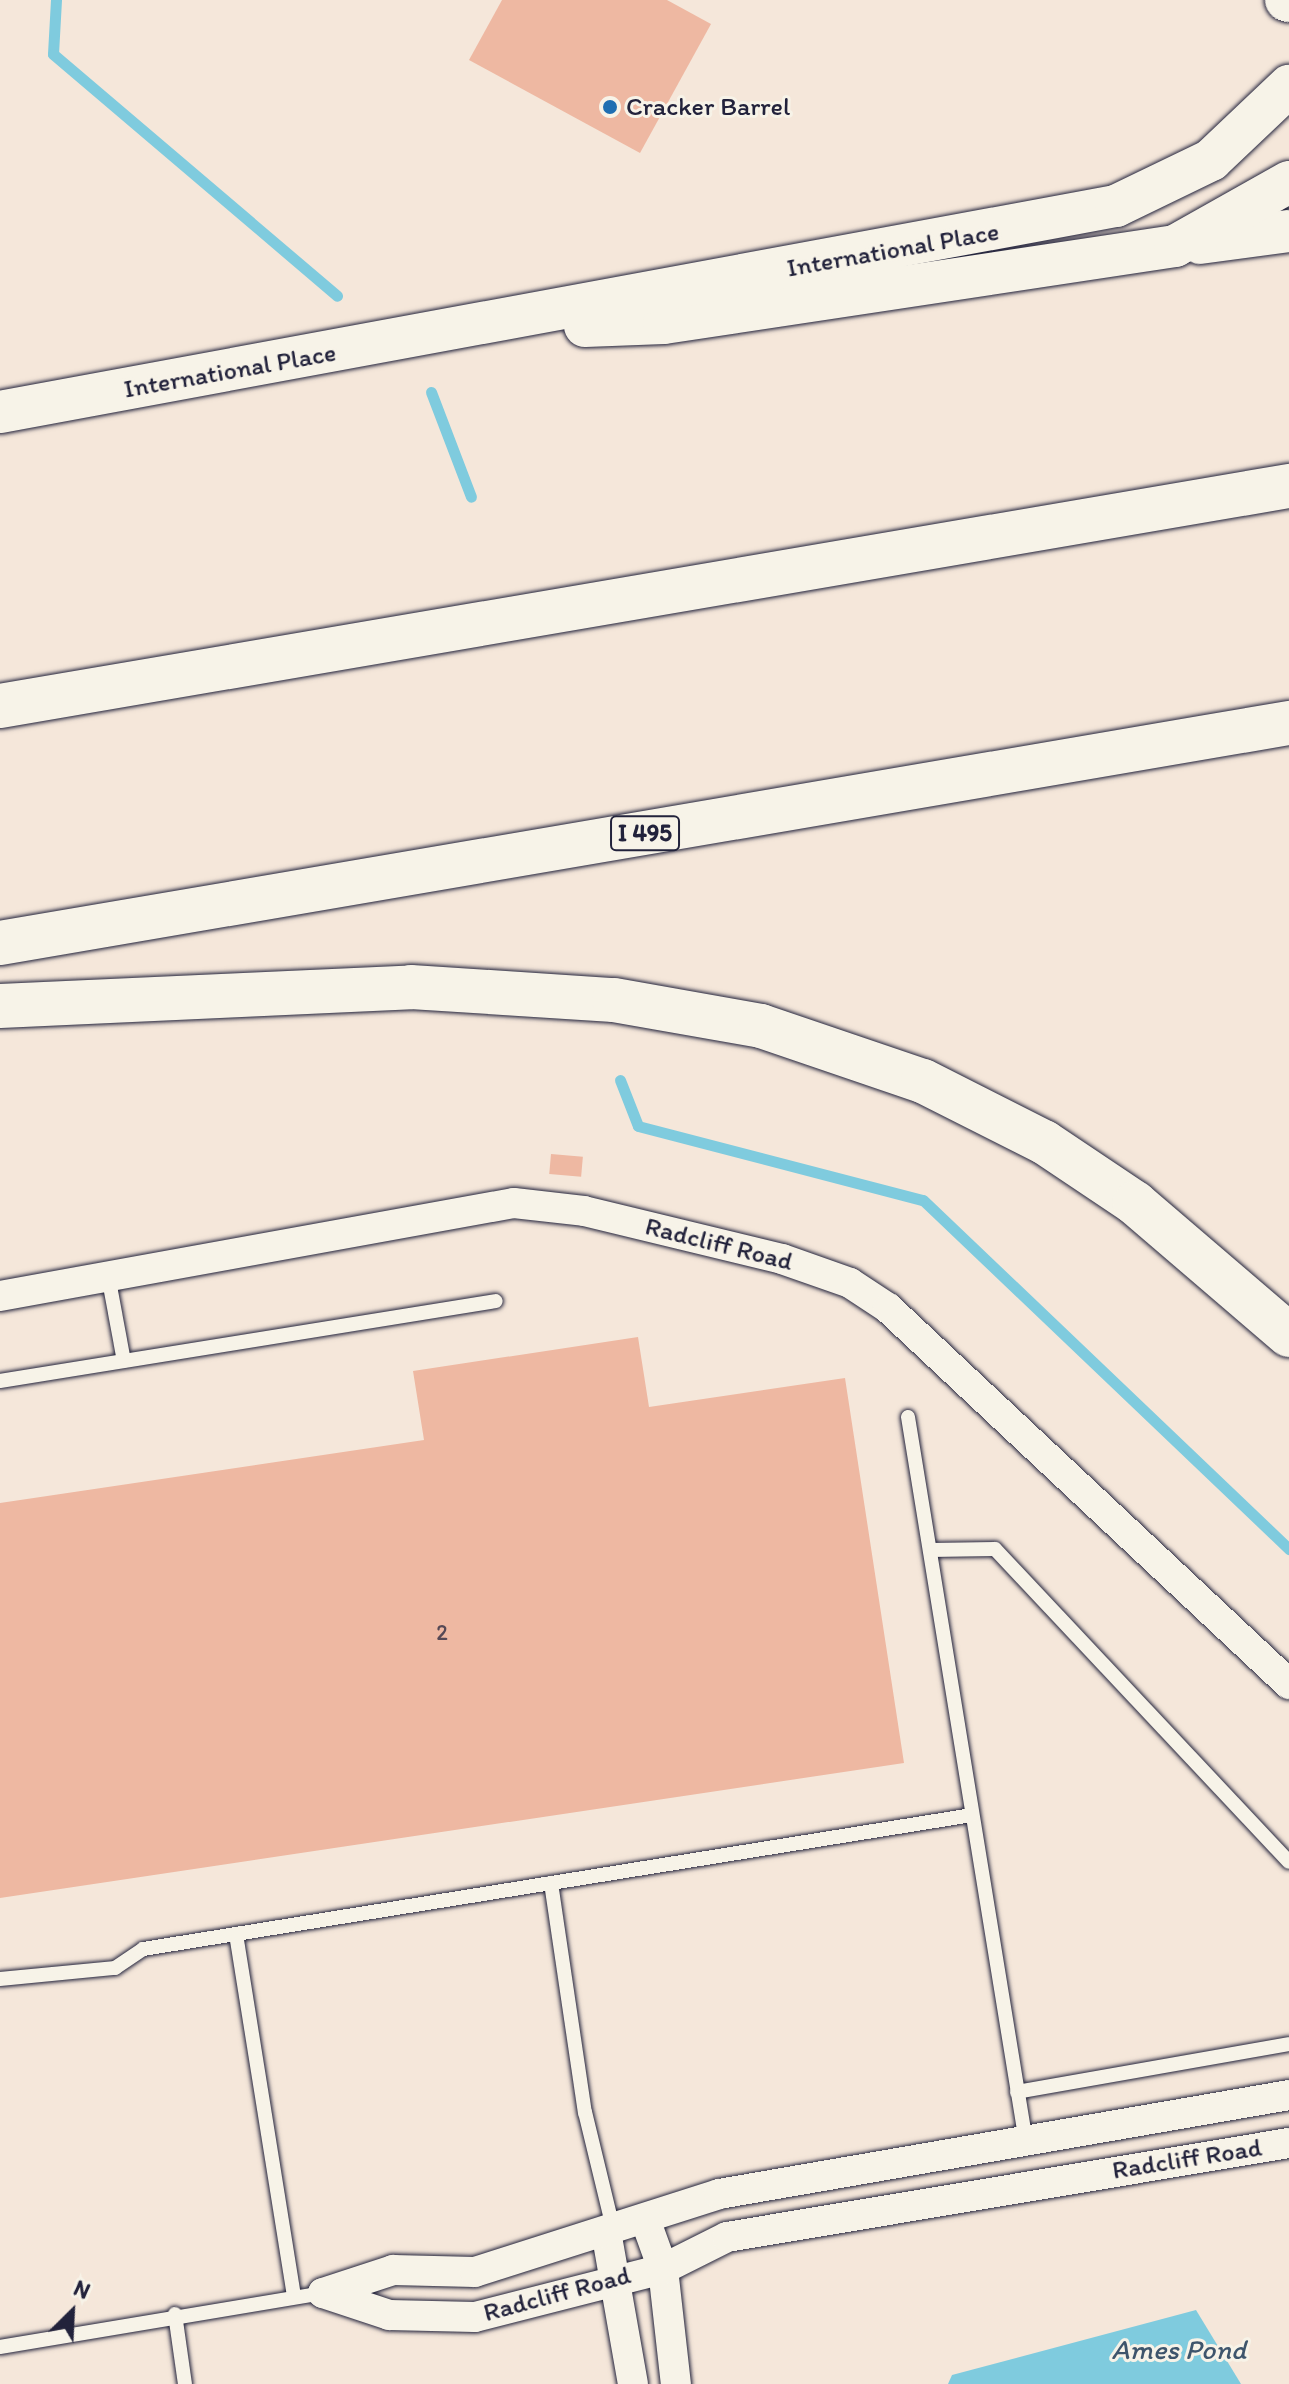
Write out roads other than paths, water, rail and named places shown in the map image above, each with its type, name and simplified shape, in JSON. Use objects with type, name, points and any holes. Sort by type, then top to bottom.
[{"type":"highway","points":[[0,706],[1289,486]]},
{"type":"highway","name":"I 495","points":[[0,943],[1289,723]]},
{"type":"highway","points":[[0,1006],[411,987],[614,1000],[761,1026],[923,1081],[1044,1142],[1135,1203],[1289,1335]]},
{"type":"main road","name":"International Place","points":[[0,412],[459,330],[1116,206],[1211,160],[1289,86]]},
{"type":"main road","name":"International Place","points":[[459,330],[664,323],[1175,246],[1289,182]]},
{"type":"main road","points":[[1175,246],[1289,231]]},
{"type":"street","name":"Radcliff Road","points":[[0,1296],[514,1203],[584,1211],[828,1273],[929,1345],[1289,1684]]},
{"type":"street","name":"Radcliff Road","points":[[308,2294],[393,2270],[475,2272],[719,2194],[1289,2095]]},
{"type":"street","points":[[1026,2142],[1034,2185]]},
{"type":"street","name":"Radcliff Road","points":[[308,2294],[389,2315],[475,2317],[618,2275],[663,2269],[727,2237],[1289,2143]]},
{"type":"street","points":[[645,2219],[663,2269],[676,2384]]},
{"type":"street","points":[[609,2230],[633,2384]]},
{"type":"lane","points":[[108,1275],[124,1361]]},
{"type":"lane","points":[[0,1381],[496,1301]]},
{"type":"lane","points":[[908,1417],[1026,2142]]},
{"type":"lane","points":[[930,1550],[995,1549],[1289,1862]]},
{"type":"lane","points":[[0,1979],[115,1968],[143,1949],[972,1815]]},
{"type":"lane","points":[[551,1883],[585,2112],[609,2230]]},
{"type":"lane","points":[[0,2347],[175,2314],[308,2294],[236,1934]]},
{"type":"lane","points":[[1017,2092],[1289,2044]]},
{"type":"lane","points":[[175,2314],[185,2384]]},
{"type":"water","name":"Ames Pond","points":[[1196,2310],[1241,2384],[948,2384],[952,2375]]},
{"type":"waterway","points":[[56,0],[53,54],[337,296]]},
{"type":"waterway","points":[[431,392],[471,497]]},
{"type":"waterway","points":[[620,1080],[638,1126],[923,1200],[1289,1549]]},
{"type":"place","name":"Cracker Barrel","points":[[610,107]]}]
